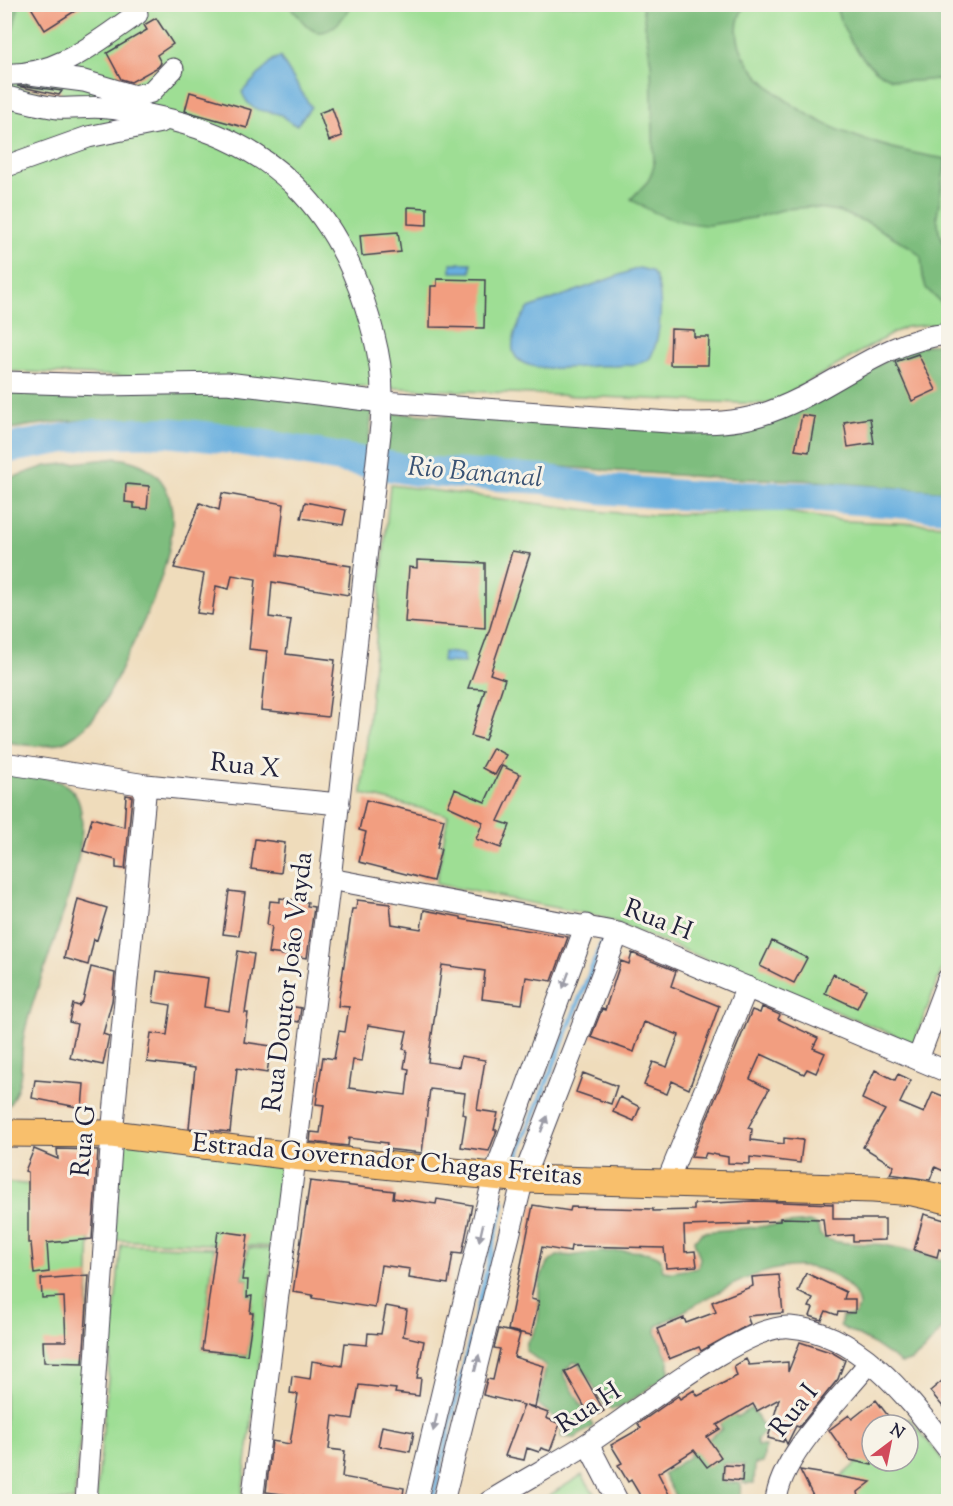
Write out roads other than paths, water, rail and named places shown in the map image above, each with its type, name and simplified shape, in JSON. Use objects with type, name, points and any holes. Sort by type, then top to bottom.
[{"type":"main road","name":"Estrada Governador Chagas Freitas","points":[[4,1133],[112,1134],[293,1156],[523,1179],[873,1189],[913,1192],[948,1200]]},
{"type":"street","points":[[30,74],[63,63],[137,14]]},
{"type":"street","points":[[4,74],[30,74],[84,81],[135,96],[151,92],[173,69]]},
{"type":"street","name":"Rua Doutor João Vayda","points":[[4,96],[35,105],[60,108],[107,108],[170,120],[221,136],[258,155],[296,186],[327,222],[349,261],[368,313],[383,375],[383,402],[373,505],[339,804],[293,1156],[252,1502]]},
{"type":"street","points":[[4,167],[88,137],[170,120]]},
{"type":"street","points":[[4,382],[103,385],[227,383],[383,402],[683,423],[727,423],[776,410],[897,345],[927,336],[948,334]]},
{"type":"street","name":"Rua X","points":[[4,763],[146,785],[339,804]]},
{"type":"street","name":"Rua G","points":[[86,1502],[112,1134],[146,785]]},
{"type":"street","name":"Rua H","points":[[330,879],[618,933],[948,1072]]},
{"type":"street","points":[[416,1502],[494,1176],[586,926]]},
{"type":"street","points":[[442,1502],[523,1179],[618,933]]},
{"type":"street","points":[[918,1059],[948,979]]},
{"type":"street","points":[[667,1182],[747,987]]},
{"type":"street","name":"Rua H","points":[[489,1502],[588,1444],[727,1350],[768,1329],[783,1326],[804,1329],[843,1345],[870,1362],[912,1403],[948,1449]]},
{"type":"street","name":"Rua I","points":[[777,1502],[779,1483],[792,1457],[870,1362]]},
{"type":"street","points":[[588,1444],[618,1502]]},
{"type":"water","points":[[280,57],[311,107],[297,125],[281,115],[254,108],[242,92],[273,60]]},
{"type":"water","points":[[451,263],[471,263],[471,272],[451,272]]},
{"type":"water","points":[[639,268],[651,271],[659,289],[659,327],[650,358],[638,364],[624,366],[544,368],[520,361],[514,353],[515,333],[529,308]]},
{"type":"water","points":[[443,652],[464,654],[464,663],[442,662]]},
{"type":"waterway","name":"Rio Bananal","points":[[4,449],[89,434],[166,432],[231,439],[417,471],[543,479],[600,489],[695,496],[821,497],[948,507]]},
{"type":"waterway","points":[[513,1167],[605,935]]},
{"type":"waterway","points":[[432,1502],[503,1202]]}]
